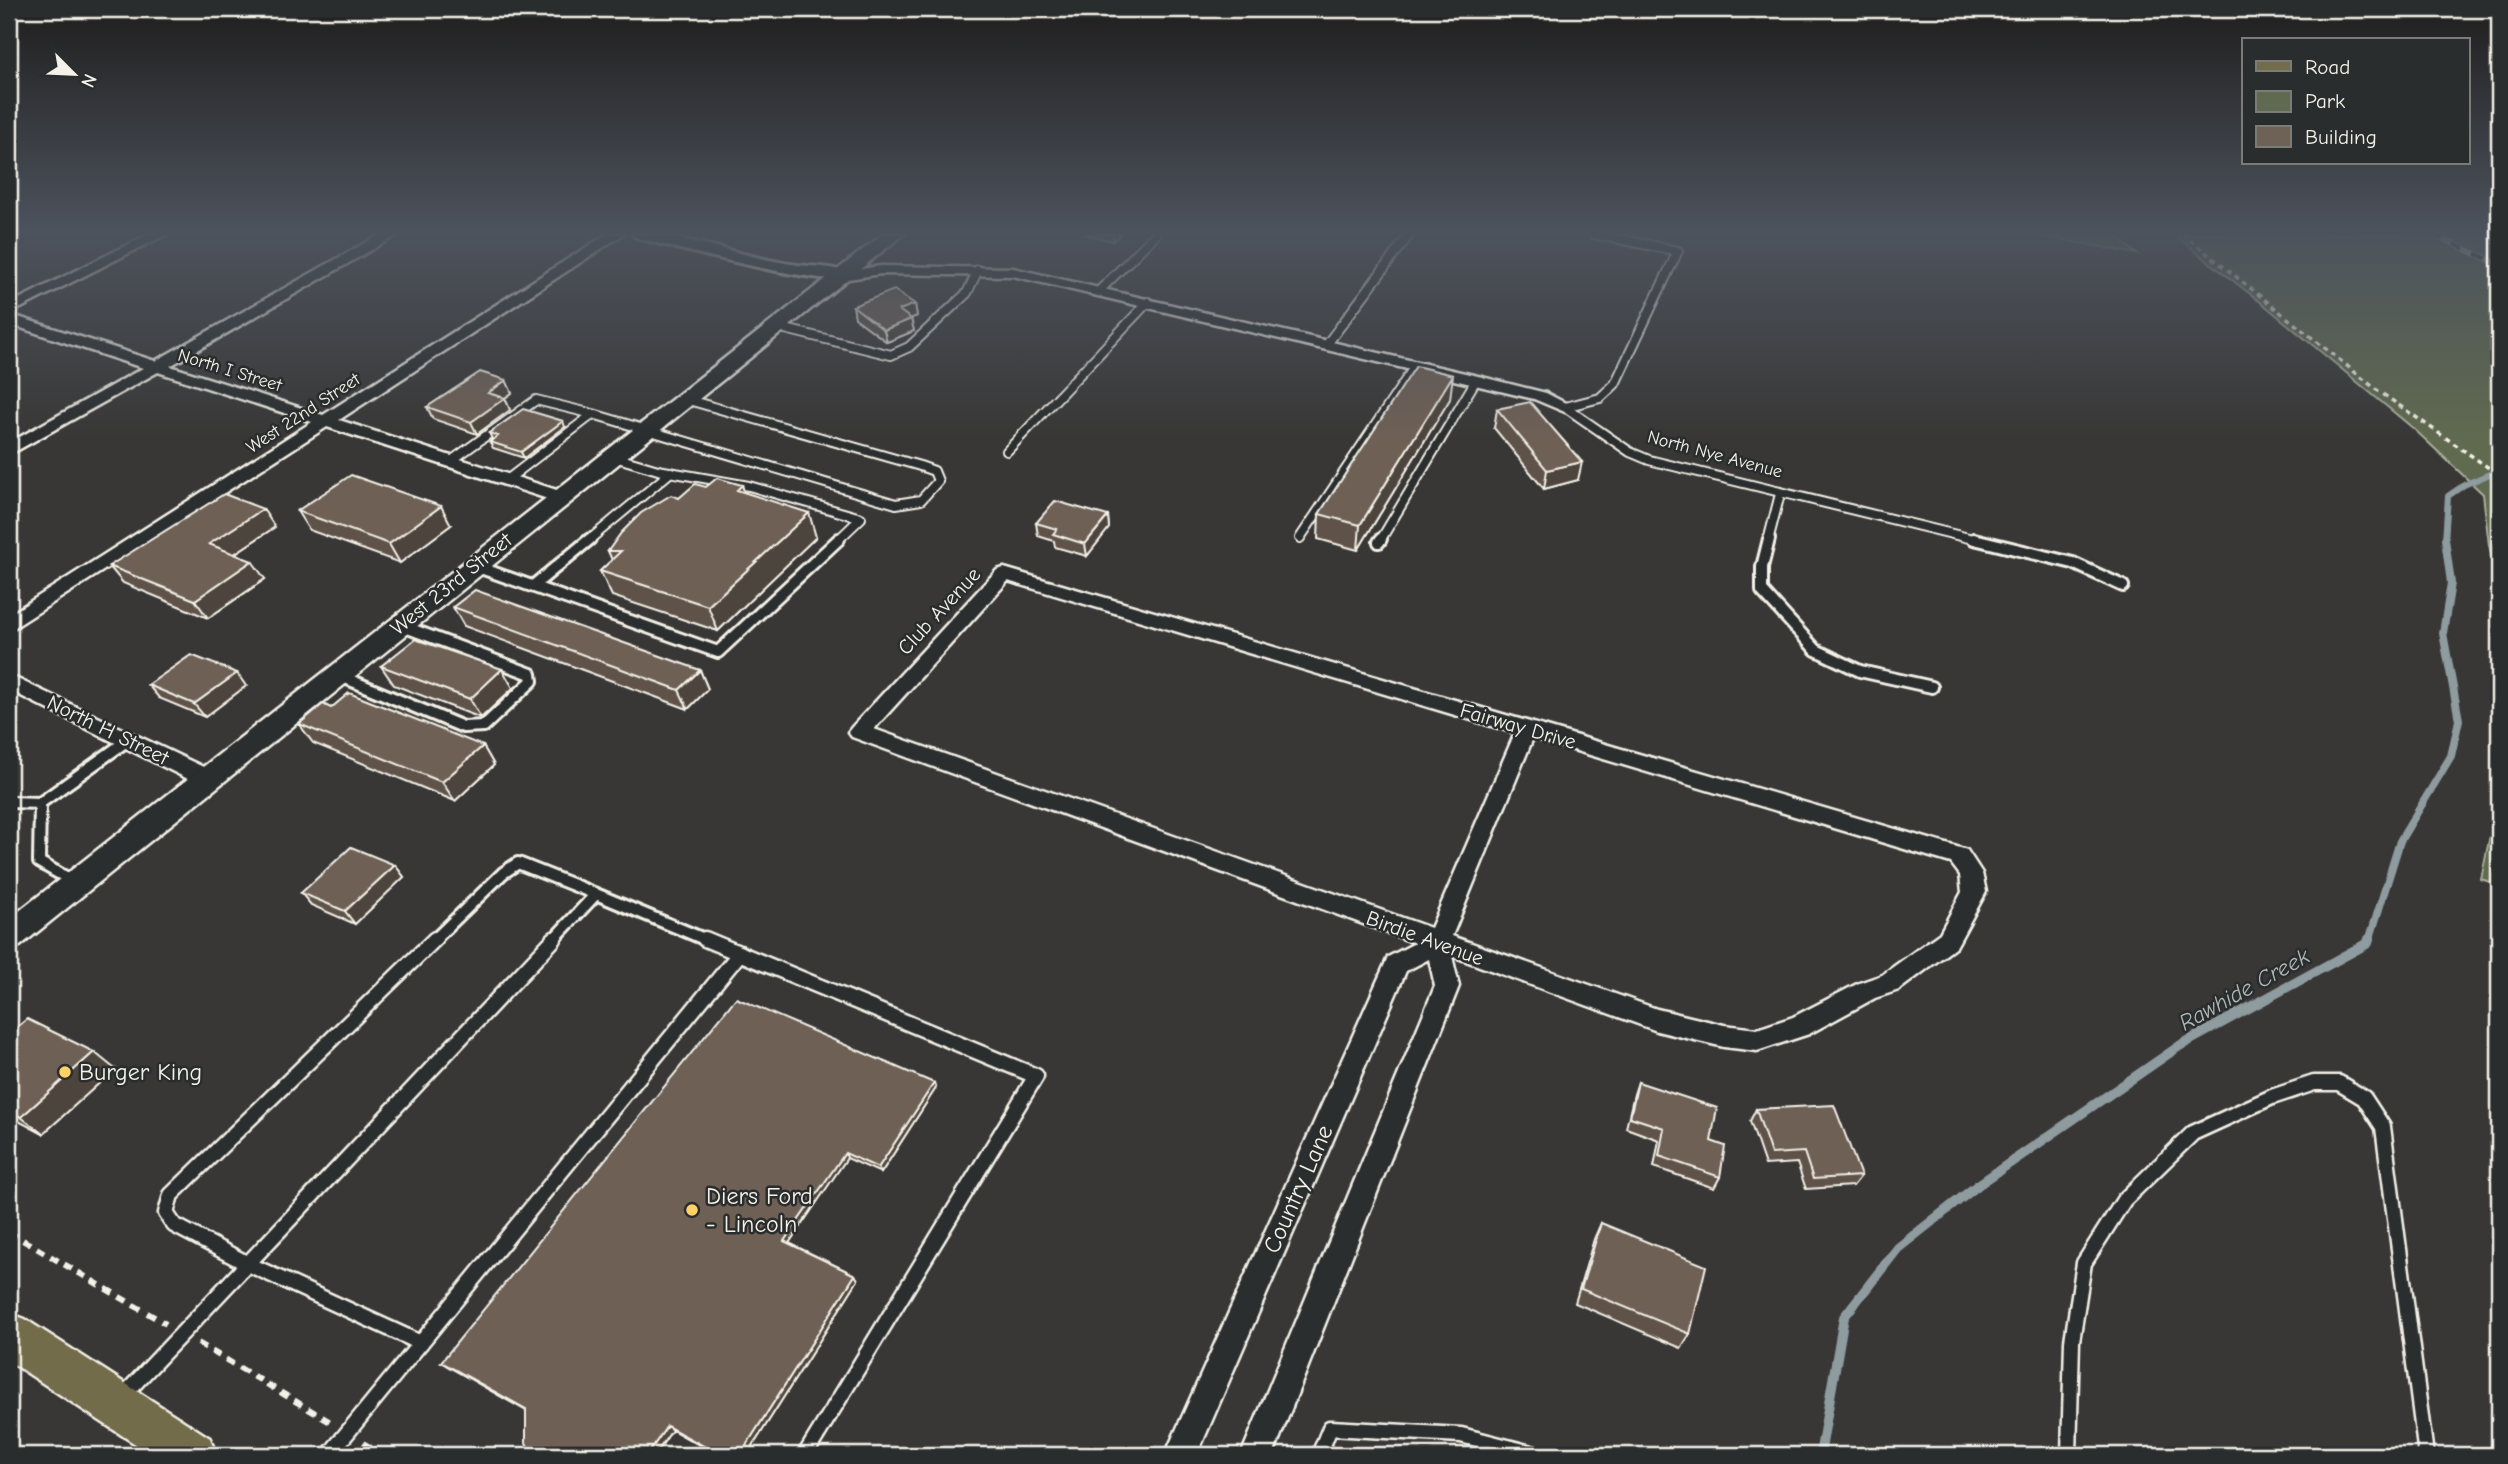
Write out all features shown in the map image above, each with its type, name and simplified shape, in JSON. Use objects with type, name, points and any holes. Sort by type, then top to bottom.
[{"type":"main road","name":"West 23rd Street","points":[[9,937],[611,456],[808,302]]},
{"type":"main road","points":[[9,1335],[193,1455]]},
{"type":"street","points":[[9,450],[270,302]]},
{"type":"street","name":"West 22nd Street","points":[[9,624],[511,302]]},
{"type":"street","name":"North Nye Avenue","points":[[1149,302],[1476,380],[1539,396],[1565,407]]},
{"type":"street","name":"North I Street","points":[[9,319],[560,497]]},
{"type":"street","name":"Club Avenue","points":[[891,697],[1004,574],[1068,593]]},
{"type":"street","name":"Fairway Drive","points":[[1068,593],[1959,856],[1965,865]]},
{"type":"street","name":"North H Street","points":[[9,681],[208,779]]},
{"type":"street","name":"Birdie Avenue","points":[[891,697],[859,732],[1437,943],[1657,1020],[1724,1037],[1758,1040],[1800,1026],[1868,990],[1890,983],[1948,940],[1974,892],[1970,873],[1965,865]]},
{"type":"street","points":[[1257,1455],[1447,986],[1437,943],[1527,728]]},
{"type":"street","name":"Country Lane","points":[[1181,1455],[1397,964],[1437,943]]},
{"type":"lane","points":[[777,327],[891,355],[909,347],[957,302]]},
{"type":"lane","points":[[1007,451],[1148,302]]},
{"type":"lane","points":[[1327,344],[1358,302]]},
{"type":"lane","points":[[1565,407],[1600,398],[1615,384],[1654,302]]},
{"type":"lane","points":[[1300,538],[1415,366]]},
{"type":"lane","points":[[1379,542],[1476,380]]},
{"type":"lane","points":[[451,461],[536,400],[593,414],[897,504],[912,505],[928,497],[938,481],[934,471],[920,466],[685,399]]},
{"type":"lane","name":"North Nye Avenue","points":[[1565,407],[1630,452],[1649,460],[1780,494],[2073,563],[2123,586]]},
{"type":"lane","points":[[506,480],[593,414]]},
{"type":"lane","points":[[475,566],[718,652],[861,518],[748,486],[671,472],[611,456]]},
{"type":"lane","points":[[533,586],[671,472]]},
{"type":"lane","points":[[1780,494],[1762,567],[1762,592],[1816,650],[1860,671],[1932,687]]},
{"type":"lane","points":[[338,675],[463,727],[484,726],[532,681],[531,674],[400,625]]},
{"type":"lane","points":[[9,802],[40,803],[128,740]]},
{"type":"lane","points":[[40,803],[39,862],[76,883]]},
{"type":"lane","points":[[421,1343],[248,1264],[174,1226],[166,1213],[172,1195],[503,873],[518,863],[1036,1076],[805,1455]]},
{"type":"lane","points":[[115,1405],[596,894]]},
{"type":"lane","points":[[329,1455],[740,953]]},
{"type":"lane","points":[[2069,1455],[2072,1341],[2084,1263],[2124,1200],[2193,1133],[2272,1097],[2314,1083],[2339,1083],[2364,1098],[2383,1127],[2426,1455]]},
{"type":"lane","points":[[1320,1455],[1330,1428],[1439,1430],[1507,1443],[1539,1455]]},
{"type":"path","points":[[2272,302],[2378,391],[2499,475]]},
{"type":"green space","points":[[2261,302],[2499,302],[2499,585],[2489,545],[2483,494],[2414,429]]},
{"type":"green space","points":[[2499,792],[2499,885],[2481,879]]},
{"type":"building","points":[[862,302],[915,304],[899,310],[911,319],[884,330],[853,306]]},
{"type":"building","points":[[1416,366],[1453,375],[1360,525],[1319,514]]},
{"type":"building","points":[[480,372],[506,380],[488,393],[505,398],[471,422],[427,407]]},
{"type":"building","points":[[1530,402],[1582,462],[1547,470],[1497,409]]},
{"type":"building","points":[[523,409],[563,421],[521,452],[490,442],[498,436],[489,433]]},
{"type":"building","points":[[351,475],[441,506],[389,544],[297,511]]},
{"type":"building","points":[[717,478],[742,485],[737,490],[809,513],[708,606],[600,571],[621,551],[608,551],[641,513],[671,495],[679,498],[695,484],[706,487]]},
{"type":"building","points":[[224,494],[263,509],[209,544],[252,561],[195,600],[109,566]]},
{"type":"building","points":[[1055,501],[1108,516],[1085,544],[1053,534],[1057,529],[1036,523]]},
{"type":"building","points":[[475,590],[700,670],[679,690],[453,607]]},
{"type":"building","points":[[415,639],[502,669],[470,699],[381,666]]},
{"type":"building","points":[[191,655],[237,673],[194,704],[148,685]]},
{"type":"building","points":[[349,693],[483,746],[442,782],[299,724],[323,704],[331,708]]},
{"type":"building","points":[[351,847],[395,865],[345,911],[301,893]]},
{"type":"building","name":"Diers Ford - Lincoln","points":[[736,998],[934,1083],[878,1168],[845,1153],[784,1241],[855,1275],[740,1455],[720,1455],[667,1426],[647,1455],[531,1455],[526,1442],[526,1409],[441,1362]]},
{"type":"building","points":[[27,1019],[94,1052],[21,1117],[9,1111],[9,1034]]},
{"type":"building","points":[[1638,1082],[1717,1108],[1711,1141],[1725,1146],[1720,1177],[1659,1156],[1664,1128],[1630,1117]]},
{"type":"building","points":[[1834,1105],[1861,1176],[1813,1179],[1804,1152],[1771,1154],[1756,1109]]},
{"type":"building","points":[[1601,1223],[1706,1266],[1690,1334],[1581,1289]]},
{"type":"waterway","name":"Rawhide Creek","points":[[2445,540],[2448,496],[2464,485],[2499,470]]},
{"type":"waterway","name":"Rawhide Creek","points":[[2369,941],[2400,841],[2451,756],[2459,720],[2443,633],[2451,583],[2445,540]]},
{"type":"waterway","name":"Rawhide Creek","points":[[1820,1455],[1844,1317],[1898,1248],[1978,1185],[2181,1045],[2368,943],[2369,939]]},
{"type":"place","name":"Burger King","points":[[65,1072]]},
{"type":"place","name":"Diers Ford - Lincoln","points":[[692,1210]]}]
